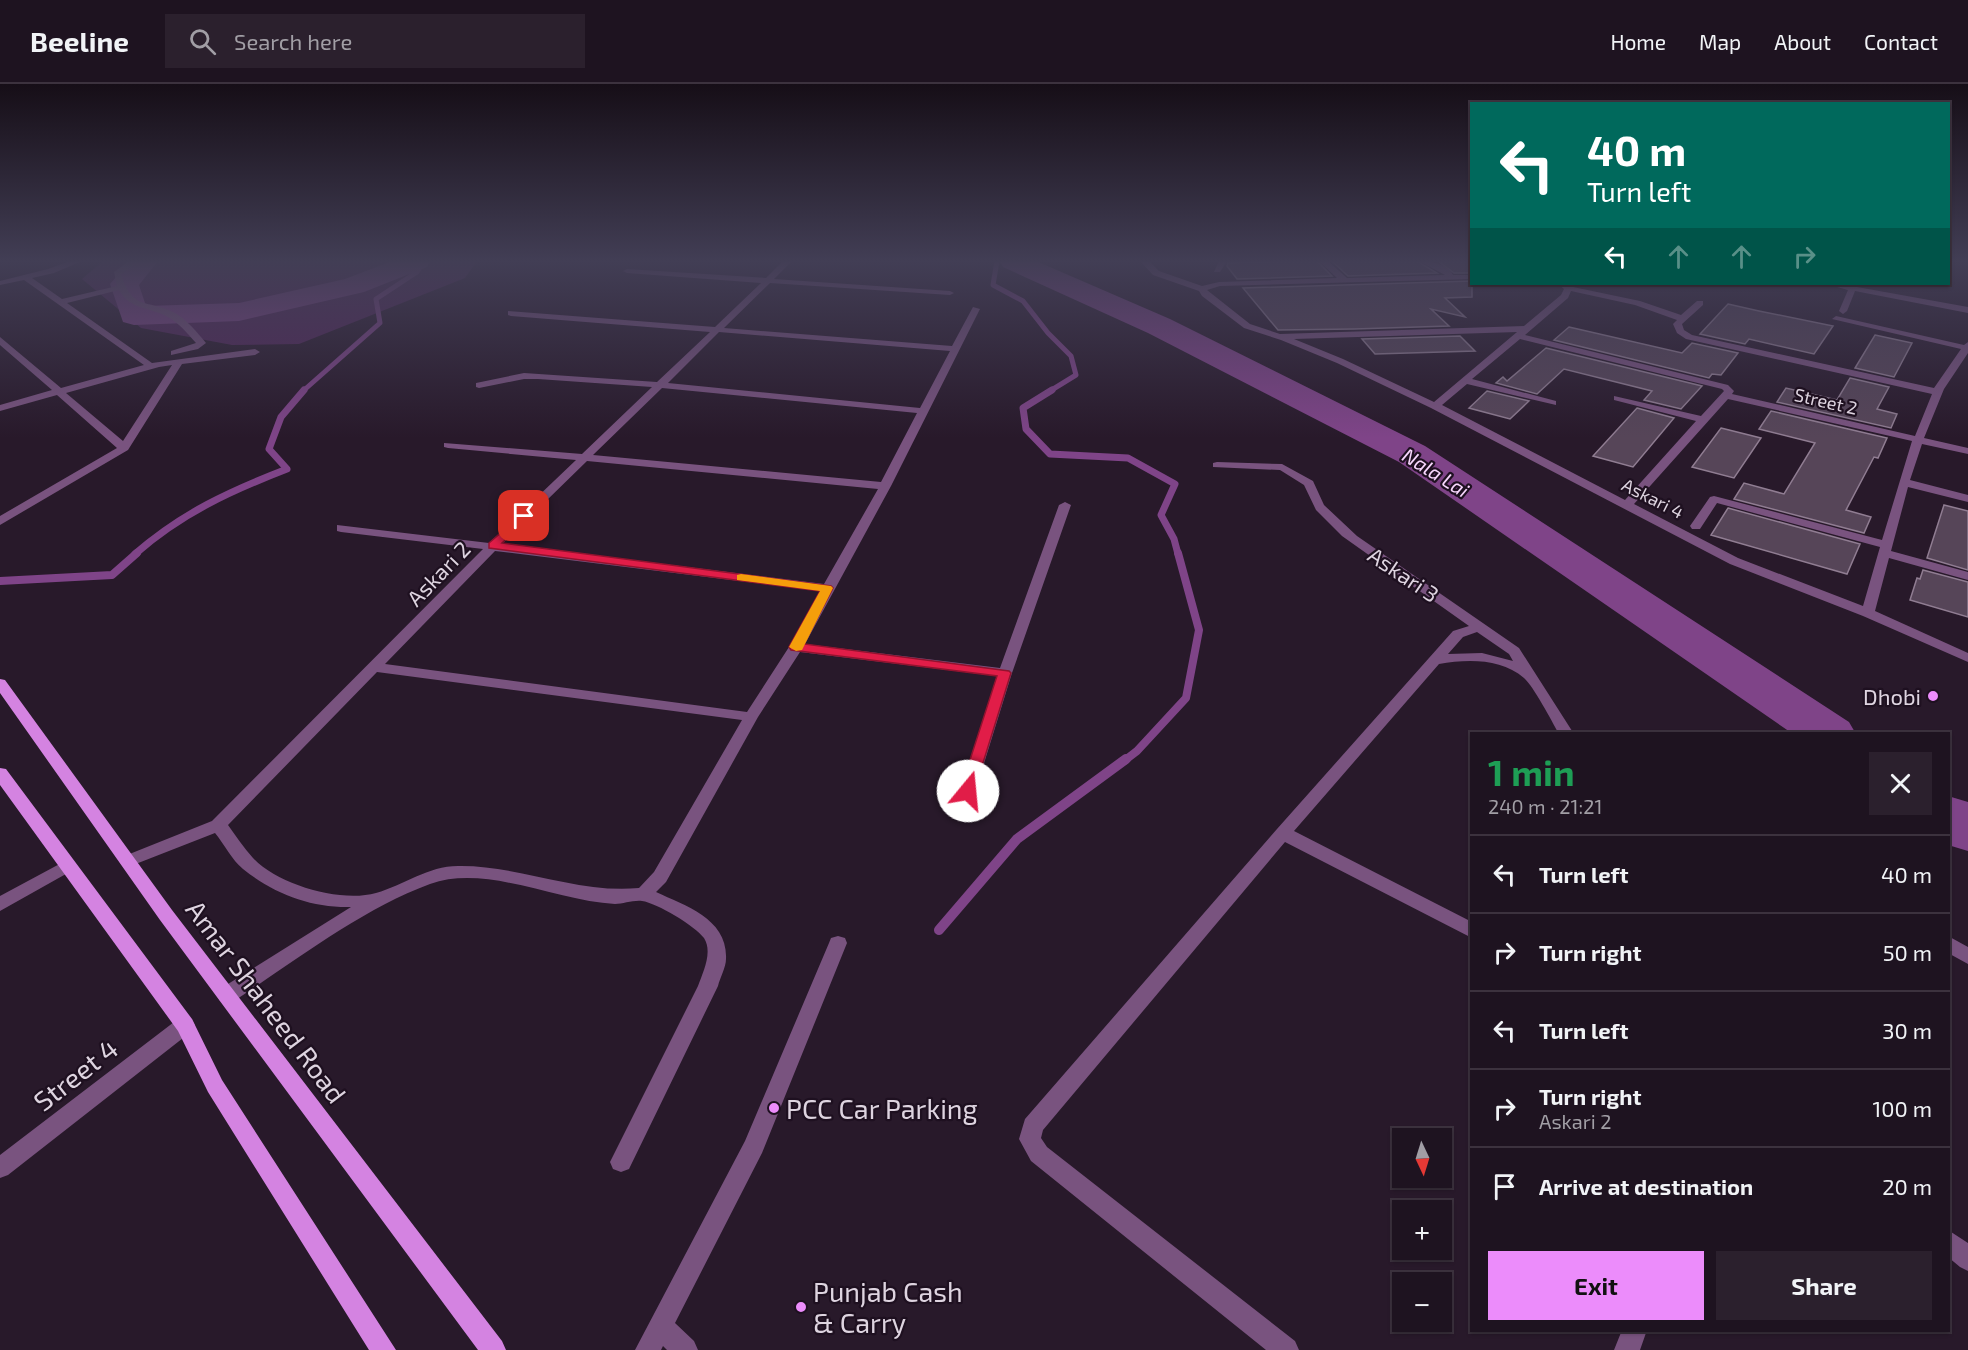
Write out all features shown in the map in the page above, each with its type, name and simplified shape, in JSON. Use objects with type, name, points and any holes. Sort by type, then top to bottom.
[{"type":"main road","name":"Amar Shaheed Road","points":[[0,683],[227,995],[493,1350]]},
{"type":"main road","points":[[0,773],[185,1025],[215,1086],[383,1350]]},
{"type":"street","points":[[86,320],[148,364],[255,352]]},
{"type":"street","points":[[0,408],[148,364],[189,350],[201,343],[177,320]]},
{"type":"street","points":[[609,320],[956,349]]},
{"type":"street","name":"Askari 2","points":[[128,861],[218,825],[493,546],[727,320]]},
{"type":"street","points":[[644,894],[660,877],[751,717],[796,647],[885,486],[970,320]]},
{"type":"street","points":[[1239,320],[1247,326],[1279,337],[1523,333],[1725,387],[1729,391],[1627,505]]},
{"type":"street","points":[[1436,406],[1538,320]]},
{"type":"street","points":[[1682,320],[1677,324],[1680,331],[1700,341],[1936,392]]},
{"type":"street","points":[[1841,320],[1967,347],[1936,392],[1904,482],[1868,613]]},
{"type":"street","name":"Askari 4","points":[[1279,337],[1340,361],[1436,406],[1734,561],[1868,613],[1968,658]]},
{"type":"street","points":[[0,340],[124,448]]},
{"type":"street","points":[[0,521],[124,448],[180,360]]},
{"type":"street","points":[[479,385],[524,376],[661,385],[924,411]]},
{"type":"street","points":[[1467,381],[1552,403]]},
{"type":"street","name":"Street 2","points":[[1725,395],[1968,451]]},
{"type":"street","points":[[1618,398],[1703,420]]},
{"type":"street","points":[[448,445],[885,486]]},
{"type":"street","name":"Askari 3","points":[[1217,465],[1282,467],[1309,483],[1311,496],[1334,523],[1353,539],[1514,651],[1566,732]]},
{"type":"street","points":[[1904,482],[1968,499]]},
{"type":"street","points":[[1696,526],[1714,500],[1886,549],[1968,576]]},
{"type":"street","points":[[962,811],[1005,673],[1065,505]]},
{"type":"street","points":[[341,528],[827,588]]},
{"type":"street","points":[[1286,1350],[1039,1154],[1030,1139],[1033,1126],[1283,833],[1458,634],[1480,626]]},
{"type":"street","points":[[796,647],[1005,673]]},
{"type":"street","points":[[1435,661],[1460,656],[1481,656],[1509,662],[1530,676]]},
{"type":"street","points":[[374,667],[751,717]]},
{"type":"street","points":[[218,825],[248,864],[287,890],[332,901],[376,900]]},
{"type":"street","points":[[1283,833],[1470,931]]},
{"type":"street","points":[[0,904],[67,866]]},
{"type":"street","points":[[227,995],[376,900],[428,878],[456,872],[486,874],[615,897],[644,894],[694,917],[714,937],[717,960],[708,986],[621,1161]]},
{"type":"street","points":[[648,1350],[662,1327],[754,1146],[838,943]]},
{"type":"street","points":[[1950,944],[1968,957]]},
{"type":"street","name":"Street 4","points":[[0,1168],[185,1025]]},
{"type":"street","points":[[1950,1243],[1968,1259]]},
{"type":"street","points":[[662,1327],[685,1350]]},
{"type":"street","points":[[1627,1350],[1634,1332]]},
{"type":"shaded area","points":[[131,320],[359,320],[299,344],[232,345],[141,328]]},
{"type":"building","points":[[1270,320],[1443,320],[1449,326],[1354,329],[1278,330]]},
{"type":"building","points":[[1713,320],[1804,320],[1833,326],[1814,354],[1749,339],[1745,344],[1700,334]]},
{"type":"building","points":[[1569,327],[1682,353],[1692,343],[1738,353],[1721,375],[1712,374],[1709,378],[1554,340]]},
{"type":"building","points":[[1875,335],[1912,343],[1894,377],[1855,368]]},
{"type":"building","points":[[1460,336],[1475,351],[1375,354],[1362,339]]},
{"type":"building","points":[[1546,348],[1702,386],[1681,409],[1644,400],[1652,391],[1564,369],[1537,394],[1496,383],[1503,377],[1507,381]]},
{"type":"building","points":[[1850,378],[1889,387],[1877,409],[1897,414],[1891,428],[1777,402],[1786,388],[1837,400]]},
{"type":"building","points":[[1487,391],[1529,401],[1510,419],[1469,408]]},
{"type":"building","points":[[1637,408],[1674,418],[1633,467],[1593,456]]},
{"type":"building","points":[[1771,411],[1887,438],[1878,458],[1874,457],[1846,510],[1871,517],[1864,533],[1734,499],[1744,483],[1784,494],[1815,443],[1759,429]]},
{"type":"building","points":[[1721,428],[1761,438],[1734,478],[1692,467]]},
{"type":"building","points":[[1944,505],[1968,511],[1968,570],[1927,558]]},
{"type":"building","points":[[1728,508],[1860,544],[1847,574],[1711,535]]},
{"type":"building","points":[[1923,570],[1968,582],[1968,617],[1910,600],[1917,578],[1920,579]]},
{"type":"waterway","points":[[304,390],[380,323],[380,320]]},
{"type":"waterway","points":[[1038,320],[1071,356],[1076,375],[1050,391]]},
{"type":"waterway","name":"Nala Lai","points":[[1146,320],[1412,454],[1827,732]]},
{"type":"waterway","points":[[135,554],[153,539],[207,504],[287,469],[269,449],[281,417],[304,390]]},
{"type":"waterway","points":[[1052,390],[1023,408],[1026,429],[1050,454],[1128,458],[1175,484],[1161,515],[1174,539],[1178,554]]},
{"type":"waterway","points":[[0,581],[112,575],[137,553]]},
{"type":"waterway","points":[[1124,761],[1137,751],[1186,698],[1199,630],[1178,553]]},
{"type":"waterway","points":[[939,930],[1017,839],[1126,759]]},
{"type":"waterway","name":"Nala Lai","points":[[1950,817],[1968,830]]},
{"type":"slow traffic","points":[[741,577],[827,588],[796,647],[798,647]]},
{"type":"place","name":"Dhobi","points":[[1933,696]]},
{"type":"place","name":"PCC Car Parking","points":[[774,1108]]},
{"type":"place","name":"Punjab Cash & Carry","points":[[801,1307]]},
{"type":"route","points":[[524,516],[493,546],[827,588],[796,647],[1005,673],[968,791]]}]
